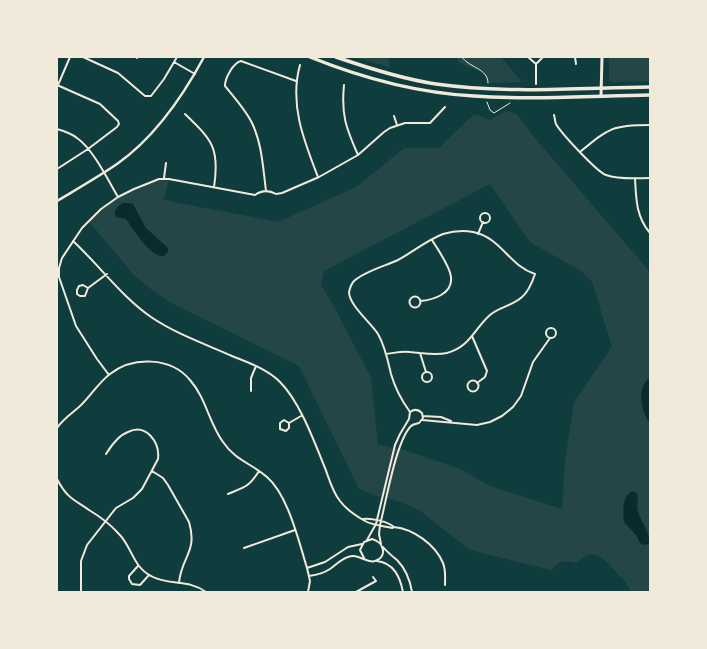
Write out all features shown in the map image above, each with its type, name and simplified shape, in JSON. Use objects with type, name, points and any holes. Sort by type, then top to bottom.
[{"type":"main road","points":[[310,57],[363,76],[419,89],[493,97],[650,95]]},
{"type":"main road","points":[[336,57],[420,81],[481,88],[650,87]]},
{"type":"main road","points":[[601,96],[602,57]]},
{"type":"main road","points":[[419,89],[420,81]]},
{"type":"street","points":[[57,169],[88,149],[119,124],[118,121],[100,104],[58,85],[70,57]]},
{"type":"street","points":[[83,57],[118,73],[148,97],[151,96],[164,79],[177,57]]},
{"type":"street","points":[[57,201],[104,172],[131,152],[161,122],[181,96],[204,57]]},
{"type":"street","points":[[528,57],[536,64]]},
{"type":"street","points":[[536,84],[536,64],[543,57]]},
{"type":"street","points":[[575,57],[576,64]]},
{"type":"street","points":[[266,191],[260,146],[256,133],[245,110],[225,84],[225,81],[234,65],[241,61],[296,81]]},
{"type":"street","points":[[174,62],[195,74]]},
{"type":"street","points":[[300,65],[296,81],[296,99],[299,123],[306,147],[318,178]]},
{"type":"street","points":[[344,85],[344,119],[358,155]]},
{"type":"street","points":[[108,375],[96,359],[76,326],[59,277],[62,258],[72,241],[87,222],[101,209],[118,197],[148,183],[164,178],[256,195],[260,192],[266,191],[271,191],[276,194],[282,193],[318,178],[358,155],[384,132],[397,125],[405,123],[430,123],[445,107]]},
{"type":"street","points":[[185,114],[204,132],[213,147],[217,164],[214,187]]},
{"type":"street","points":[[554,115],[555,124],[595,168],[606,175],[619,178],[650,178]]},
{"type":"street","points":[[394,116],[397,125]]},
{"type":"street","points":[[580,152],[599,136],[613,128],[629,125],[650,125]]},
{"type":"street","points":[[57,129],[70,133],[88,149],[104,172],[118,197]]},
{"type":"street","points":[[164,178],[166,163]]},
{"type":"street","points":[[635,178],[638,209],[643,224],[650,233]]},
{"type":"street","points":[[483,213],[486,213],[490,220],[483,222],[480,220],[480,216],[483,213]]},
{"type":"street","points":[[478,234],[483,222]]},
{"type":"street","points":[[364,558],[360,550],[376,524],[395,446],[409,419],[410,412],[397,390],[386,354],[384,346],[378,334],[352,302],[350,289],[352,284],[356,280],[379,267],[399,259],[432,240],[455,231],[467,231],[478,234],[496,243],[519,266],[535,274],[528,290],[521,298],[490,315],[463,345],[449,352],[432,354],[404,351],[386,354]]},
{"type":"street","points":[[420,301],[419,305],[416,307],[412,306],[410,303],[411,298],[414,296],[420,301],[432,300],[449,288],[451,282],[450,273],[432,240]]},
{"type":"street","points":[[72,241],[107,274],[136,305],[151,317],[185,336],[256,366],[279,381],[288,392],[314,441],[338,499],[347,509],[366,522],[392,528],[394,527]]},
{"type":"street","points":[[88,288],[83,285],[79,286],[77,294],[84,296],[88,288],[107,274]]},
{"type":"street","points":[[376,561],[382,556],[383,552],[381,545],[380,525],[400,445],[411,426],[422,420],[454,422],[470,425],[483,424],[508,412],[521,396],[533,362],[550,338],[554,338],[556,335],[556,331],[552,328],[548,329],[546,332],[546,336],[550,338]]},
{"type":"street","points":[[472,336],[487,372],[485,377],[477,383]]},
{"type":"street","points":[[420,353],[426,372],[432,375],[432,379],[429,382],[423,380],[422,376],[426,372]]},
{"type":"street","points":[[57,428],[67,416],[79,407],[108,375],[126,365],[140,361],[154,361],[179,370],[190,379],[198,390],[219,436],[227,447],[241,461],[259,471],[272,481],[281,493],[307,568],[310,581],[308,592]]},
{"type":"street","points":[[251,391],[251,378],[256,366]]},
{"type":"street","points":[[473,381],[477,383],[479,387],[477,390],[474,392],[470,391],[468,387],[470,382],[473,381]]},
{"type":"street","points":[[410,412],[413,410],[421,412],[423,416],[422,420]]},
{"type":"street","points":[[289,423],[301,416]]},
{"type":"street","points":[[423,416],[441,417],[454,422]]},
{"type":"street","points":[[284,420],[289,423],[289,428],[286,431],[280,429],[280,423],[284,420]]},
{"type":"street","points":[[81,592],[81,561],[87,545],[116,508],[133,498],[142,489],[158,459],[158,449],[157,444],[151,436],[142,431],[132,430],[123,435],[106,454]]},
{"type":"street","points":[[152,471],[163,478],[168,485],[189,522],[191,529],[192,545],[180,575],[179,583]]},
{"type":"street","points":[[228,494],[246,487],[252,482],[259,471]]},
{"type":"street","points":[[57,479],[62,489],[68,496],[105,521],[119,533],[127,544],[138,566],[149,575],[158,580],[192,585],[206,592]]},
{"type":"street","points":[[363,519],[392,525],[416,534],[433,547],[443,562],[445,571],[445,585]]},
{"type":"street","points":[[244,548],[295,530]]},
{"type":"street","points":[[367,540],[374,540],[398,561],[405,570],[412,592]]},
{"type":"street","points":[[307,568],[326,562],[348,548],[363,544]]},
{"type":"street","points":[[309,576],[326,571],[348,557],[355,556],[364,558],[370,562],[376,561],[386,563],[392,567],[399,578],[403,592]]},
{"type":"street","points":[[138,566],[129,576],[132,584],[140,585],[149,575]]},
{"type":"street","points":[[356,592],[376,582],[373,577]]},
{"type":"path","points":[[462,57],[466,63],[484,73],[487,77],[488,84]]},
{"type":"path","points":[[487,102],[490,110],[494,112],[497,112],[510,103]]},
{"type":"shaded area","points":[[389,57],[389,67],[358,58]]},
{"type":"shaded area","points":[[456,57],[501,57],[522,82],[487,83],[486,77],[483,73],[463,65]]},
{"type":"shaded area","points":[[609,57],[650,57],[650,81],[612,82],[609,79]]},
{"type":"shaded area","points":[[506,111],[516,114],[650,272],[650,592],[630,592],[626,583],[598,555],[588,555],[577,563],[559,563],[551,570],[470,550],[419,510],[400,502],[359,489],[299,366],[173,304],[153,291],[133,274],[93,226],[87,221],[118,198],[154,182],[169,179],[164,200],[278,222],[356,187],[404,148],[439,148],[474,114],[490,120]],"holes":[[[490,184],[530,242],[581,271],[592,282],[612,347],[574,402],[565,461],[562,509],[490,486],[458,468],[404,450],[378,445],[371,378],[336,310],[321,285],[324,271]]]},
{"type":"shaded area","points":[[123,203],[133,204],[146,228],[168,248],[168,252],[164,256],[159,255],[148,248],[126,219],[116,217],[116,210]]},
{"type":"shaded area","points":[[648,379],[650,379],[650,424],[643,408],[641,395],[644,384]]},
{"type":"shaded area","points":[[632,491],[637,493],[638,511],[650,539],[650,543],[645,545],[640,543],[636,535],[624,522],[623,509],[626,497]]}]
